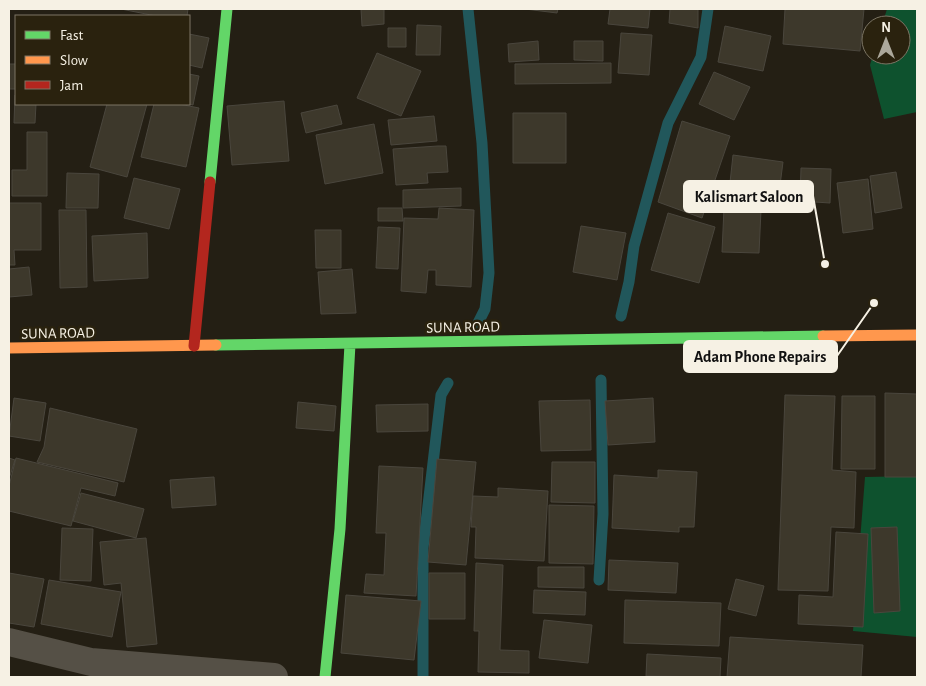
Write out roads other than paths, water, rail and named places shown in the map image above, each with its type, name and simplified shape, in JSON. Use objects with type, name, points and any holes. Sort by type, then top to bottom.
[{"type":"street","points":[[194,346],[227,9]]},
{"type":"street","name":"SUNA ROAD","points":[[9,348],[917,334]]},
{"type":"street","points":[[325,677],[340,529],[350,344]]},
{"type":"street","points":[[9,642],[91,662],[274,677]]},
{"type":"waterway","points":[[468,9],[482,143],[489,273],[485,309],[476,327]]},
{"type":"waterway","points":[[621,316],[629,282],[634,246],[668,123],[701,57],[708,9]]},
{"type":"waterway","points":[[599,580],[603,514],[601,380]]},
{"type":"waterway","points":[[423,677],[423,548],[441,395],[448,383]]},
{"type":"place","name":"Kalismart Saloon","points":[[825,264]]},
{"type":"place","name":"Adam Phone Repairs","points":[[874,303]]}]
